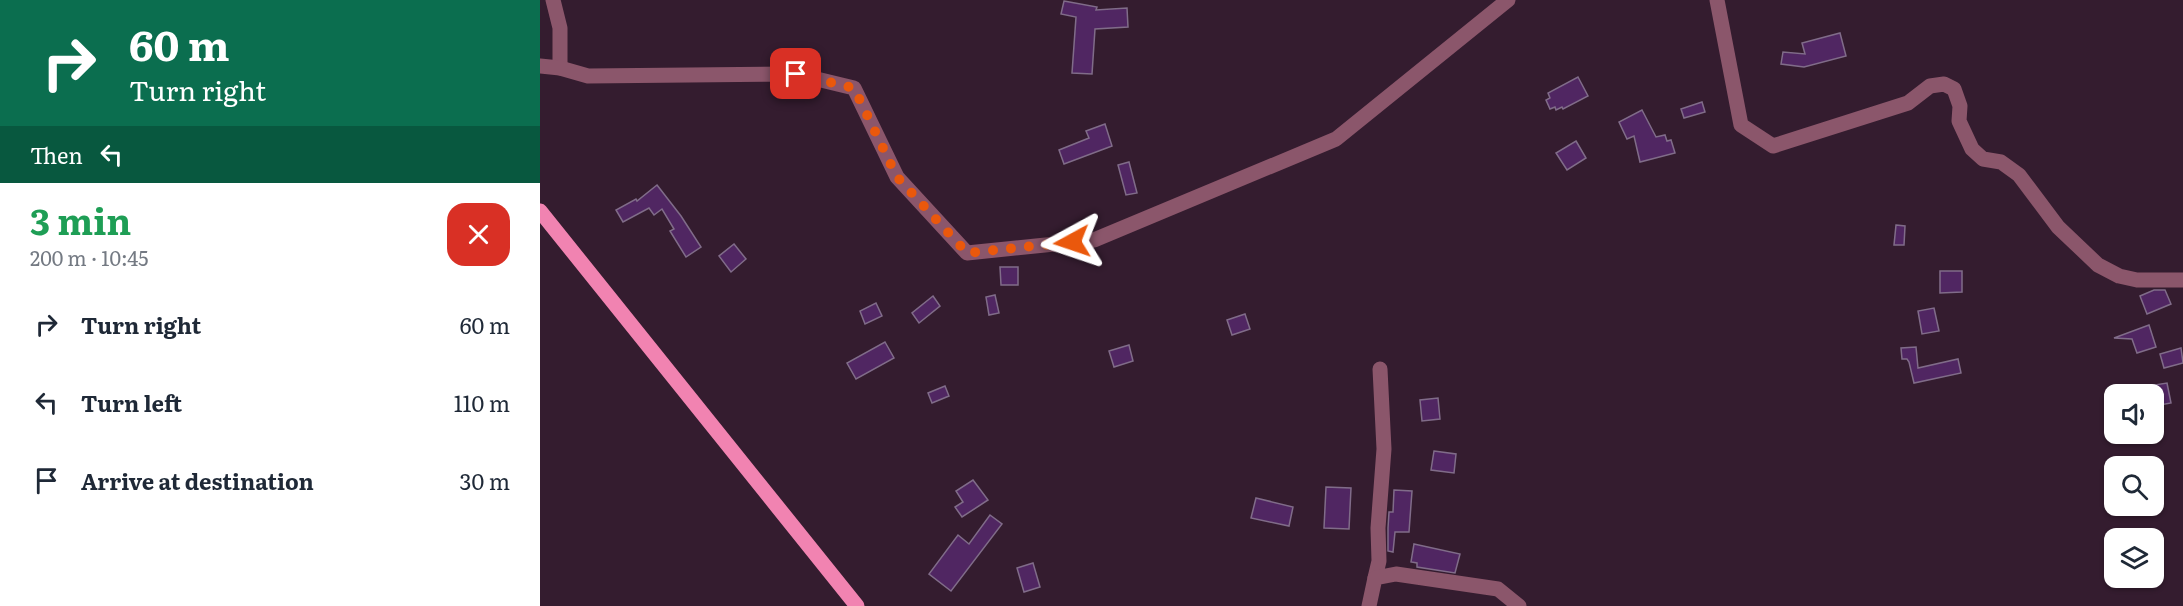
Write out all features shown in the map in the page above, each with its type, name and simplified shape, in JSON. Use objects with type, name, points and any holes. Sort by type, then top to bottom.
[{"type":"main road","points":[[540,211],[856,606]]},
{"type":"street","points":[[553,0],[560,28],[560,68]]},
{"type":"street","points":[[540,66],[560,68],[588,76],[796,74],[854,88],[897,177],[967,253],[1094,240],[1336,139],[1508,0]]},
{"type":"street","points":[[1717,0],[1741,125],[1773,146],[1908,103],[1930,86],[1944,84],[1954,89],[1960,106],[1959,121],[1972,149],[1983,159],[2001,162],[2019,175],[2058,227],[2098,265],[2119,276],[2137,280],[2183,280]]},
{"type":"street","points":[[1369,606],[1379,561],[1378,528],[1384,449],[1380,369]]},
{"type":"street","points":[[1375,578],[1396,574],[1498,589],[1520,606]]},
{"type":"building","points":[[1064,1],[1097,7],[1096,10],[1127,8],[1128,27],[1095,29],[1092,74],[1072,73],[1076,17],[1061,14]]},
{"type":"building","points":[[1840,33],[1846,56],[1804,67],[1781,64],[1783,52],[1805,54],[1802,43]]},
{"type":"building","points":[[1578,77],[1588,96],[1563,109],[1562,107],[1556,110],[1555,107],[1550,109],[1546,100],[1550,98],[1548,93]]},
{"type":"building","points":[[1702,102],[1705,112],[1684,118],[1681,109]]},
{"type":"building","points":[[1642,110],[1656,137],[1665,135],[1667,141],[1671,140],[1675,153],[1640,162],[1634,136],[1627,139],[1619,122]]},
{"type":"building","points":[[1105,124],[1112,146],[1064,164],[1059,150],[1089,138],[1086,131]]},
{"type":"building","points":[[1576,141],[1586,158],[1567,170],[1556,153]]},
{"type":"building","points":[[1129,162],[1137,193],[1126,195],[1118,165]]},
{"type":"building","points":[[657,185],[701,247],[686,257],[670,231],[674,229],[662,209],[654,215],[649,208],[623,222],[616,210],[636,199],[637,201]]},
{"type":"building","points":[[1896,225],[1905,226],[1904,245],[1894,245]]},
{"type":"building","points":[[734,244],[746,259],[731,272],[719,256]]},
{"type":"building","points":[[1000,267],[1018,267],[1018,285],[1001,285]]},
{"type":"building","points":[[1940,271],[1962,271],[1962,292],[1940,293]]},
{"type":"building","points":[[2154,290],[2165,290],[2171,304],[2147,314],[2140,296]]},
{"type":"building","points":[[995,295],[999,313],[989,315],[986,297]]},
{"type":"building","points":[[933,296],[940,306],[919,323],[912,313]]},
{"type":"building","points":[[876,303],[882,316],[865,324],[860,311]]},
{"type":"building","points":[[1934,308],[1939,331],[1922,334],[1918,311]]},
{"type":"building","points":[[1245,314],[1250,329],[1232,335],[1227,320]]},
{"type":"building","points":[[2149,325],[2156,347],[2137,353],[2132,339],[2114,338]]},
{"type":"building","points":[[885,342],[894,358],[856,379],[847,363]]},
{"type":"building","points":[[1129,345],[1133,361],[1114,367],[1109,351]]},
{"type":"building","points":[[1916,347],[1918,368],[1958,359],[1961,373],[1914,383],[1909,362],[1907,359],[1902,359],[1901,348]]},
{"type":"building","points":[[2181,348],[2183,363],[2164,368],[2160,354]]},
{"type":"building","points":[[2167,383],[2171,403],[2164,404],[2164,384],[2161,384]]},
{"type":"building","points":[[945,386],[949,396],[932,403],[928,393]]},
{"type":"building","points":[[1438,398],[1440,419],[1422,421],[1420,400]]},
{"type":"building","points":[[1434,451],[1456,454],[1454,473],[1431,470]]},
{"type":"building","points":[[973,480],[988,500],[962,517],[955,507],[963,502],[956,491]]},
{"type":"building","points":[[1326,487],[1351,488],[1349,529],[1324,528]]},
{"type":"building","points":[[1394,490],[1412,491],[1409,532],[1395,532],[1393,552],[1388,551],[1388,528],[1389,512],[1393,512]]},
{"type":"building","points":[[1256,498],[1293,507],[1289,526],[1251,518]]},
{"type":"building","points":[[990,515],[1002,524],[951,591],[929,574],[958,535],[969,544]]},
{"type":"building","points":[[1414,544],[1460,554],[1455,573],[1417,567],[1417,563],[1411,562]]},
{"type":"building","points":[[1033,563],[1040,587],[1024,592],[1017,568]]},
{"type":"route","points":[[796,74],[854,88],[897,177],[967,253],[1072,242]]}]
